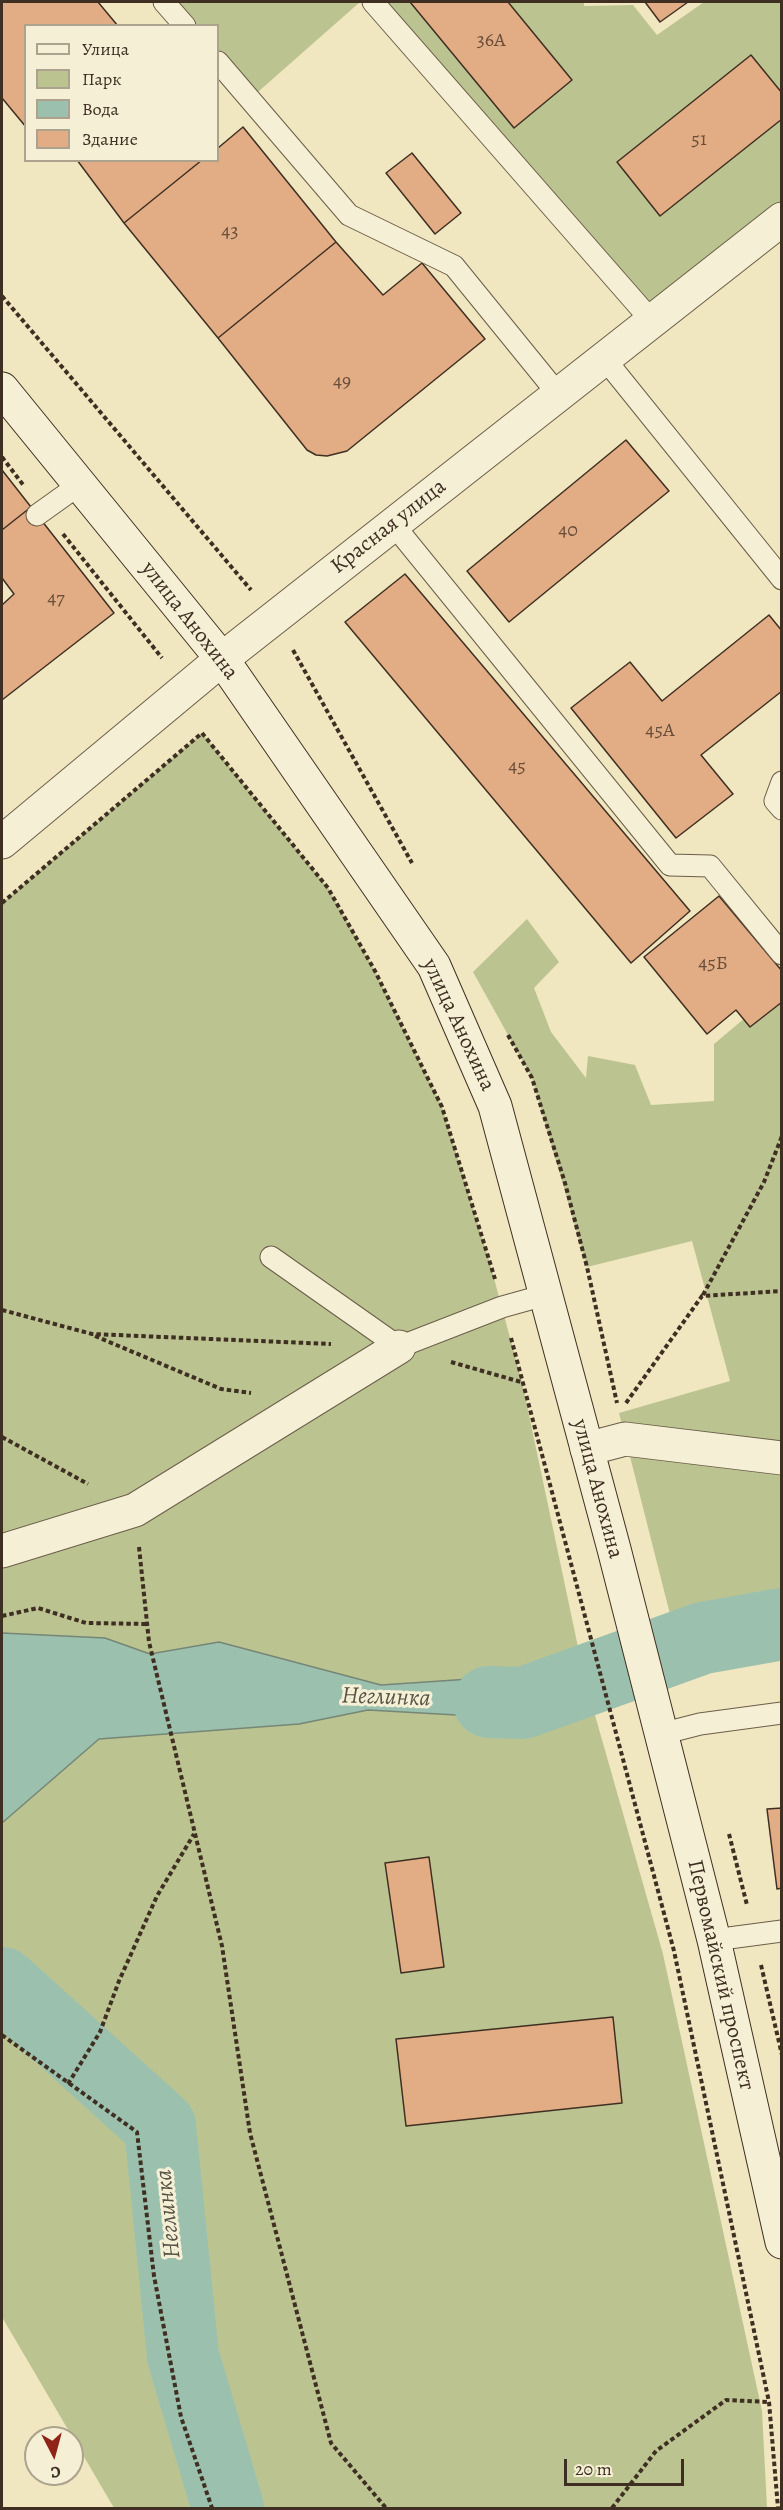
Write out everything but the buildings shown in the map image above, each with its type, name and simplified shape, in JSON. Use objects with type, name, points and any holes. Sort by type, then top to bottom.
[{"type":"street","name":"Красная улица","points":[[2,842],[222,659],[782,219]]},
{"type":"street","name":"улица Анохина","points":[[2,389],[222,659],[434,966],[495,1106],[658,1721]]},
{"type":"street","points":[[2,1551],[135,1510],[399,1347]]},
{"type":"street","points":[[586,1449],[625,1439],[782,1458]]},
{"type":"street","name":"Первомайский проспект","points":[[658,1721],[714,1940],[782,2242]]},
{"type":"lane","points":[[164,2],[183,24]]},
{"type":"lane","points":[[373,2],[651,320]]},
{"type":"lane","points":[[219,63],[349,215],[454,266],[558,394]]},
{"type":"lane","points":[[604,358],[782,579]]},
{"type":"lane","points":[[40,512],[79,485]]},
{"type":"lane","points":[[393,524],[670,865],[710,866],[782,954]]},
{"type":"lane","points":[[782,782],[775,801],[782,809]]},
{"type":"lane","points":[[271,1257],[399,1347],[502,1307],[545,1295]]},
{"type":"lane","points":[[658,1721],[700,1725],[782,1713]]},
{"type":"lane","points":[[714,1940],[782,1931]]},
{"type":"path","points":[[2,457],[40,512],[163,656],[154,664]]},
{"type":"path","points":[[2,903],[202,733],[328,888],[375,971],[442,1107],[502,1307],[674,1951],[769,2402],[778,2508]]},
{"type":"path","points":[[565,1183],[587,1267],[619,1413],[702,1296],[764,1182],[782,1136]]},
{"type":"path","points":[[702,1296],[782,1291]]},
{"type":"path","points":[[2,1310],[92,1334],[221,1389],[254,1394]]},
{"type":"path","points":[[92,1334],[340,1345]]},
{"type":"path","points":[[399,1347],[522,1382]]},
{"type":"path","points":[[2,1616],[38,1608],[86,1623],[147,1624]]},
{"type":"path","points":[[149,1642],[222,1946],[250,2133],[331,2443],[386,2508]]},
{"type":"path","points":[[68,2084],[100,2032],[118,1981],[158,1896],[194,1833]]},
{"type":"path","points":[[2,2035],[137,2132],[154,2276],[182,2417],[212,2508]]},
{"type":"path","points":[[612,2508],[656,2451],[726,2400],[769,2402]]},
{"type":"green space","points":[[164,2],[360,2],[250,99],[219,63],[219,24],[184,24]]},
{"type":"green space","points":[[373,2],[584,2],[584,6],[633,5],[657,35],[704,2],[781,2],[781,219],[651,320]]},
{"type":"green space","points":[[202,733],[328,888],[375,971],[442,1107],[489,1260],[522,1382],[585,1680],[663,1954],[762,2411],[767,2508],[114,2508],[84,2457],[84,2426],[66,2426],[2,2317],[2,903]]},
{"type":"green space","points":[[527,919],[559,962],[534,988],[551,1032],[586,1078],[588,1056],[635,1065],[651,1105],[714,1101],[714,1044],[770,997],[781,1003],[781,1591],[674,1630],[619,1413],[730,1381],[692,1241],[587,1267],[532,1078],[473,972]]},
{"type":"water","points":[[2,1633],[105,1638],[150,1654],[219,1642],[381,1685],[529,1675],[579,1654],[590,1699],[527,1719],[368,1710],[299,1724],[99,1739],[2,1823]]},
{"type":"water","points":[[2,1962],[29,2008],[2,2004]]},
{"type":"waterway","name":"Неглинка","points":[[489,1702],[523,1703],[703,1638],[782,1624]]},
{"type":"waterway","name":"Неглинка","points":[[2,1983],[160,2126],[183,2356],[228,2508]]}]
